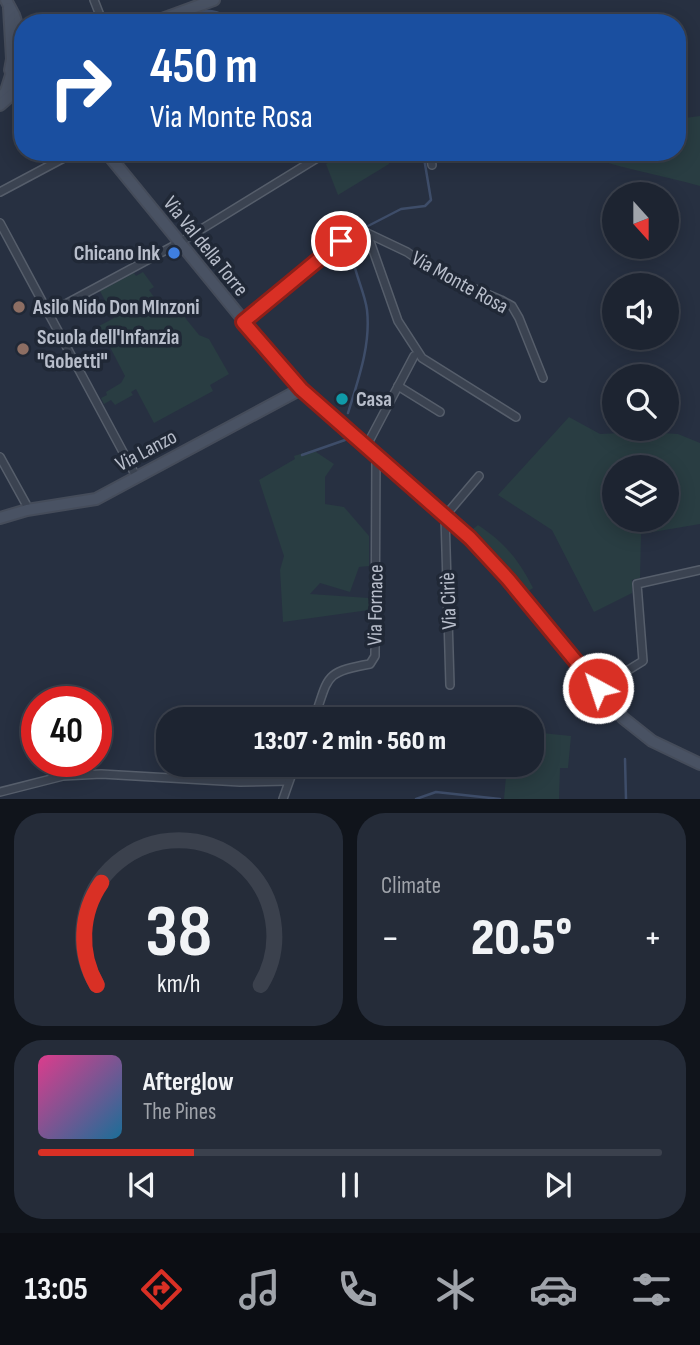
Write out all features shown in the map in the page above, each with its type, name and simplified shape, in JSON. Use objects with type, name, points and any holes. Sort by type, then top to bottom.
[{"type":"street","points":[[176,14],[214,0]]},
{"type":"street","points":[[0,99],[6,91],[11,75],[8,4]]},
{"type":"street","points":[[0,105],[14,92]]},
{"type":"street","points":[[0,192],[58,161]]},
{"type":"street","name":"Via Val della Torre","points":[[113,161],[243,322],[301,389],[470,538],[508,579],[623,718],[652,741],[700,764]]},
{"type":"street","points":[[49,313],[179,243],[312,161]]},
{"type":"street","points":[[431,161],[432,165]]},
{"type":"street","points":[[0,223],[137,478]]},
{"type":"street","points":[[243,322],[341,241],[367,233],[398,321],[422,358],[516,417]]},
{"type":"street","name":"Via Monte Rosa","points":[[367,233],[407,252],[436,272],[512,306],[543,378]]},
{"type":"street","points":[[366,447],[414,356]]},
{"type":"street","points":[[398,386],[440,412]]},
{"type":"street","name":"Via Lanzo","points":[[0,518],[27,510],[92,500],[301,389]]},
{"type":"street","name":"Via Fornace","points":[[318,707],[328,679],[337,671],[370,664],[375,656],[376,456]]},
{"type":"street","points":[[0,457],[27,510]]},
{"type":"street","points":[[445,516],[479,476]]},
{"type":"street","name":"Via Ciriè","points":[[445,516],[450,685]]},
{"type":"street","points":[[598,688],[643,661],[637,584],[700,570]]},
{"type":"street","points":[[0,792],[51,779],[101,774],[240,782],[288,781]]},
{"type":"street","points":[[284,799],[290,777]]},
{"type":"green space","points":[[700,116],[700,186],[601,161],[686,161],[686,118]]},
{"type":"green space","points":[[331,161],[388,161],[389,164],[338,195],[326,164]]},
{"type":"green space","points":[[143,272],[154,287],[149,290],[156,300],[160,299],[167,309],[174,304],[199,335],[209,339],[229,374],[210,385],[213,391],[154,423],[136,389],[131,392],[133,395],[115,405],[111,400],[104,404],[101,398],[121,383],[125,376],[99,326],[114,318],[100,291],[134,273],[136,276]]},
{"type":"green space","points":[[569,417],[602,434],[602,441],[679,441],[679,434],[700,443],[700,524],[679,528],[679,455],[602,455],[602,532],[653,532],[641,534],[640,578],[632,580],[632,593],[594,612],[552,530],[498,495]]},
{"type":"green space","points":[[313,450],[334,464],[325,477],[325,504],[344,507],[369,536],[369,566],[359,567],[350,592],[320,583],[310,594],[369,598],[369,610],[283,622],[280,570],[284,556],[259,480],[295,459],[294,456]]},
{"type":"green space","points":[[478,525],[510,552],[533,588],[527,592],[473,529]]},
{"type":"green space","points":[[544,733],[571,736],[568,768],[560,768],[559,799],[504,799],[506,777],[544,777]]},
{"type":"waterway","points":[[193,14],[212,11],[222,14]]},
{"type":"waterway","points":[[368,226],[401,209],[425,206],[431,200],[424,161]]},
{"type":"waterway","points":[[348,413],[363,362],[368,323],[365,301],[354,266],[353,240]]},
{"type":"waterway","points":[[302,455],[345,440]]},
{"type":"waterway","points":[[625,759],[626,799]]},
{"type":"waterway","points":[[416,799],[436,792],[500,799]]},
{"type":"place","name":"Chicano Ink","points":[[174,253]]},
{"type":"place","name":"Asilo Nido Don MInzoni","points":[[19,307]]},
{"type":"place","name":"Scuola dell'Infanzia \"Gobetti\"","points":[[23,349]]},
{"type":"place","name":"Casa","points":[[342,399]]},
{"type":"route","points":[[341,241],[243,322],[301,389],[470,538],[508,579],[598,688]]}]
